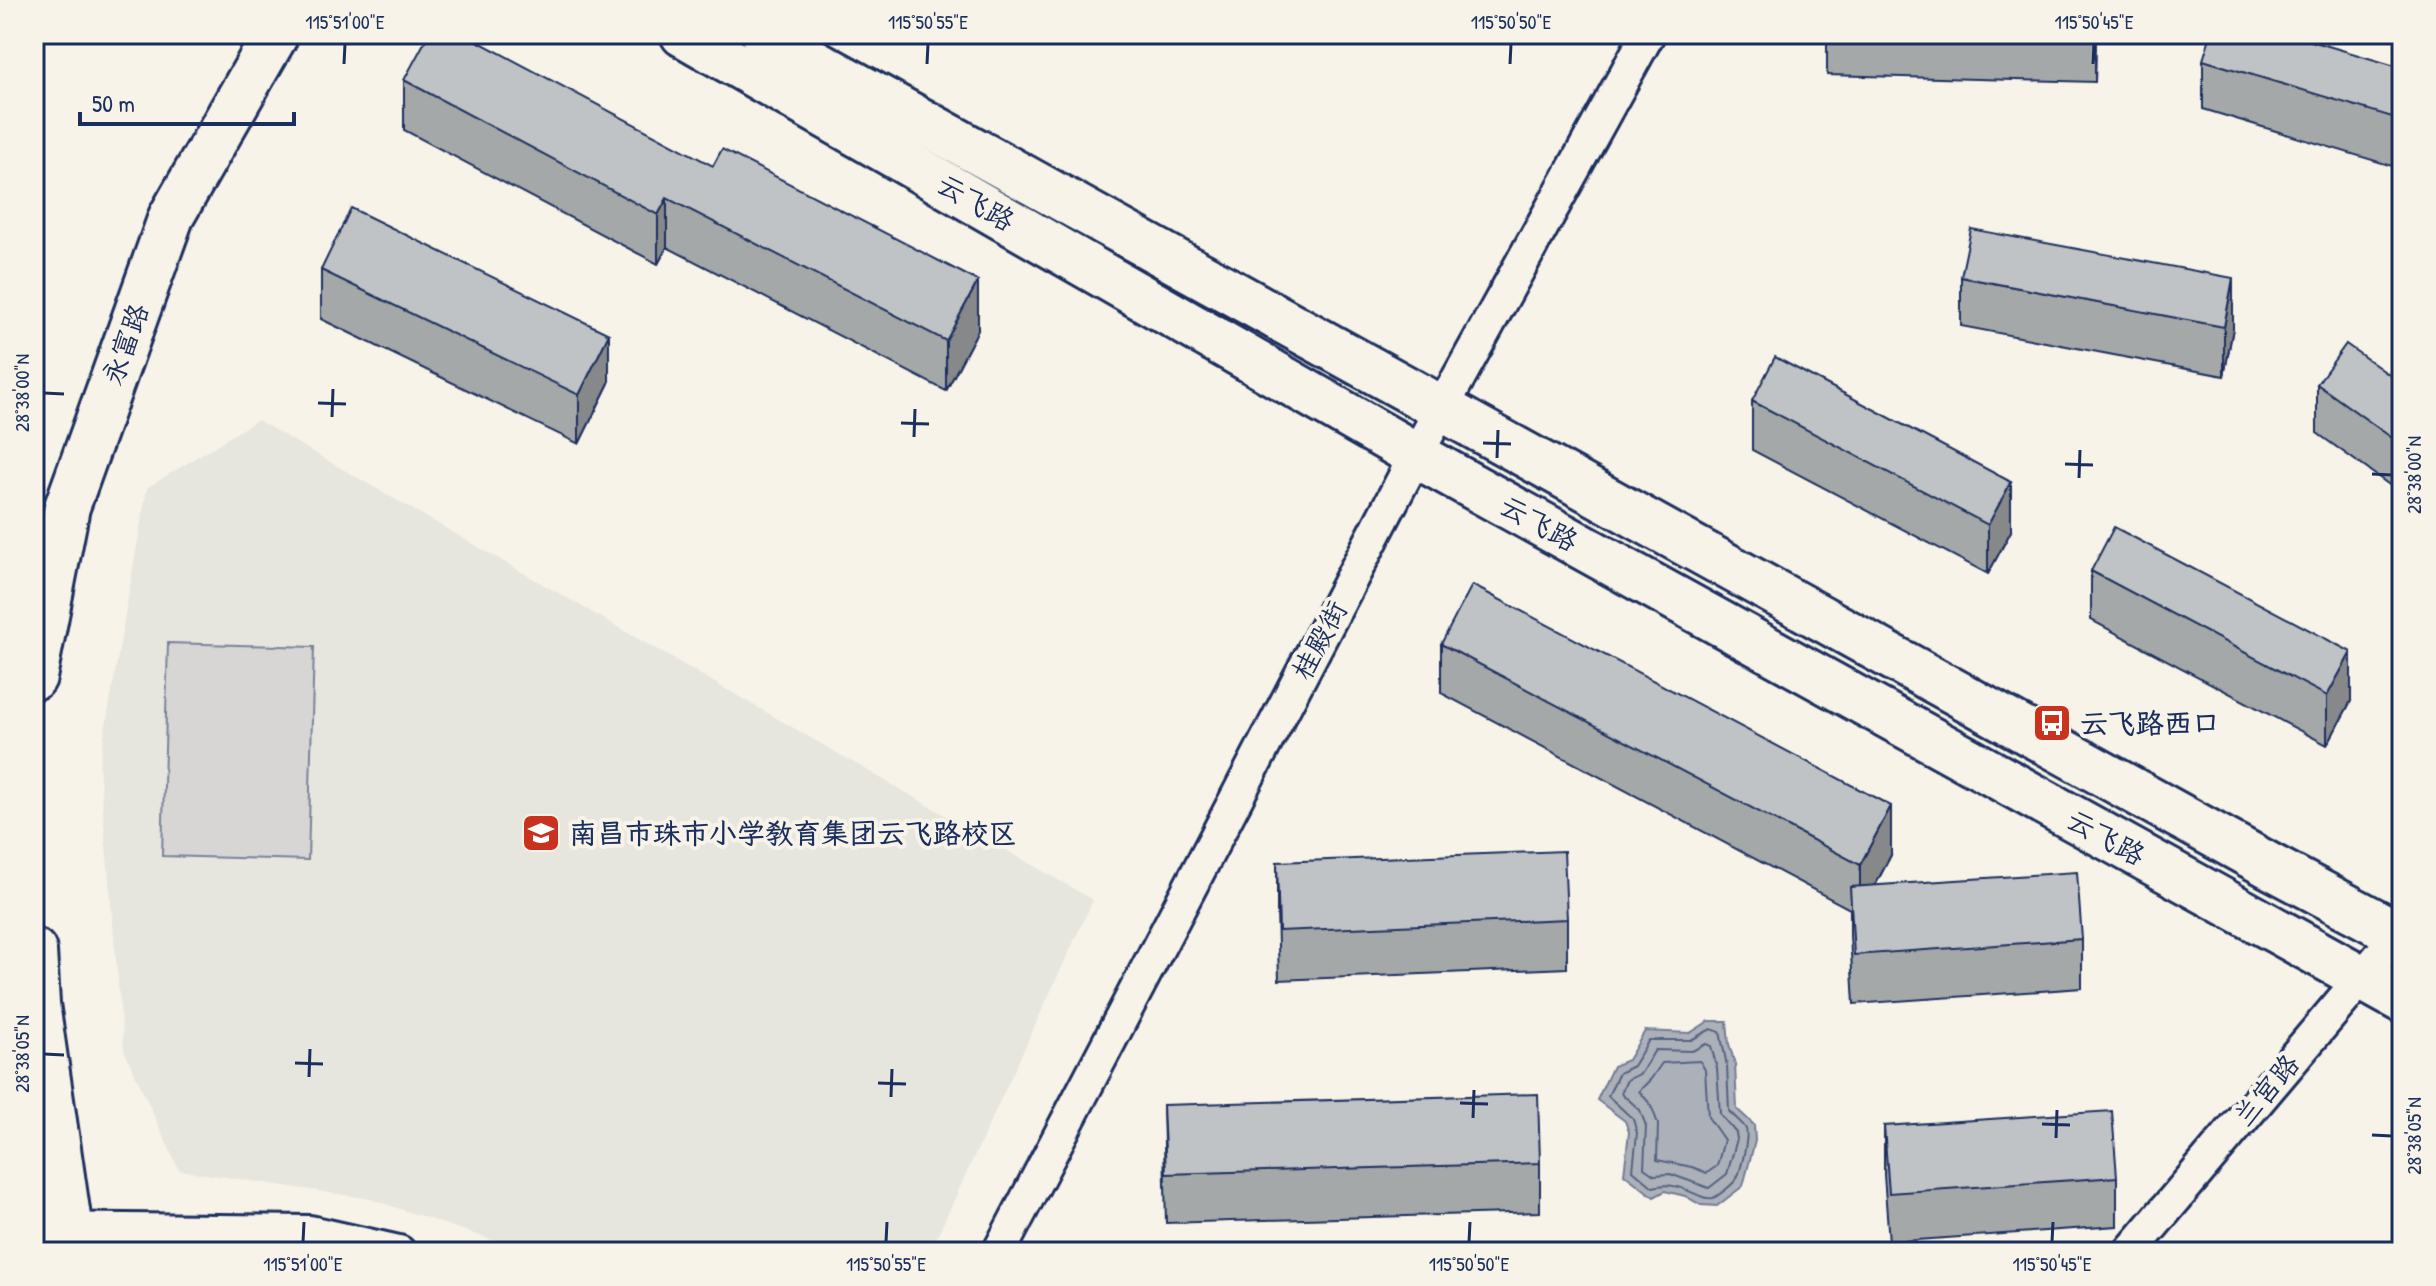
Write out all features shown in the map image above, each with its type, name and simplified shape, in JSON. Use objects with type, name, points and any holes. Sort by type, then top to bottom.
[{"type":"main road","name":"永富路","points":[[34,677],[67,507],[171,217],[276,34]]},
{"type":"main road","name":"云飞路","points":[[683,34],[1416,455],[2402,1000]]},
{"type":"main road","name":"云飞路","points":[[764,34],[2270,866],[2401,933]]},
{"type":"main road","points":[[34,951],[59,1237]]},
{"type":"street","name":"桂殿街","points":[[999,1252],[1416,455],[1648,34]]},
{"type":"street","name":"兰宫路","points":[[2130,1252],[2360,977],[2401,933]]},
{"type":"street","points":[[59,1237],[310,1232],[399,1252]]},
{"type":"shaded area","name":"南昌市珠市小学教育集团云飞路校区","points":[[257,420],[1093,900],[930,1252],[527,1252],[371,1199],[179,1170],[124,1050],[99,766],[147,488]]},
{"type":"shaded area","points":[[168,643],[314,647],[308,860],[162,856]]},
{"type":"water","points":[[1709,1021],[1727,1021],[1735,1064],[1737,1109],[1754,1125],[1755,1141],[1743,1186],[1717,1206],[1701,1205],[1685,1196],[1665,1191],[1654,1197],[1624,1174],[1629,1132],[1625,1121],[1597,1100],[1613,1066],[1628,1060],[1645,1031],[1690,1033]]},
{"type":"building","points":[[429,34],[464,34],[713,166],[722,149],[978,281],[946,341],[667,198],[658,215],[404,80]]},
{"type":"building","points":[[2211,34],[2288,34],[2402,68],[2402,120],[2203,60]]},
{"type":"building","points":[[351,208],[609,334],[579,395],[321,270]]},
{"type":"building","points":[[1971,229],[2233,278],[2224,327],[1961,277]]},
{"type":"building","points":[[2346,344],[2402,384],[2402,445],[2317,384]]},
{"type":"building","points":[[1775,357],[2011,482],[1988,525],[1752,401]]},
{"type":"building","points":[[2114,527],[2351,652],[2327,696],[2091,571]]},
{"type":"building","points":[[1472,585],[1891,806],[1860,865],[1441,644]]},
{"type":"building","points":[[1564,851],[1567,919],[1279,931],[1277,862]]},
{"type":"building","points":[[2077,872],[2082,939],[1854,955],[1850,887]]},
{"type":"building","points":[[1538,1094],[1540,1163],[1166,1174],[1163,1105]]},
{"type":"building","points":[[2112,1111],[2117,1177],[1889,1193],[1884,1126]]},
{"type":"place","name":"云飞路西口","points":[[2052,723]]},
{"type":"place","name":"南昌市珠市小学教育集团云飞路校区","points":[[541,833]]}]
